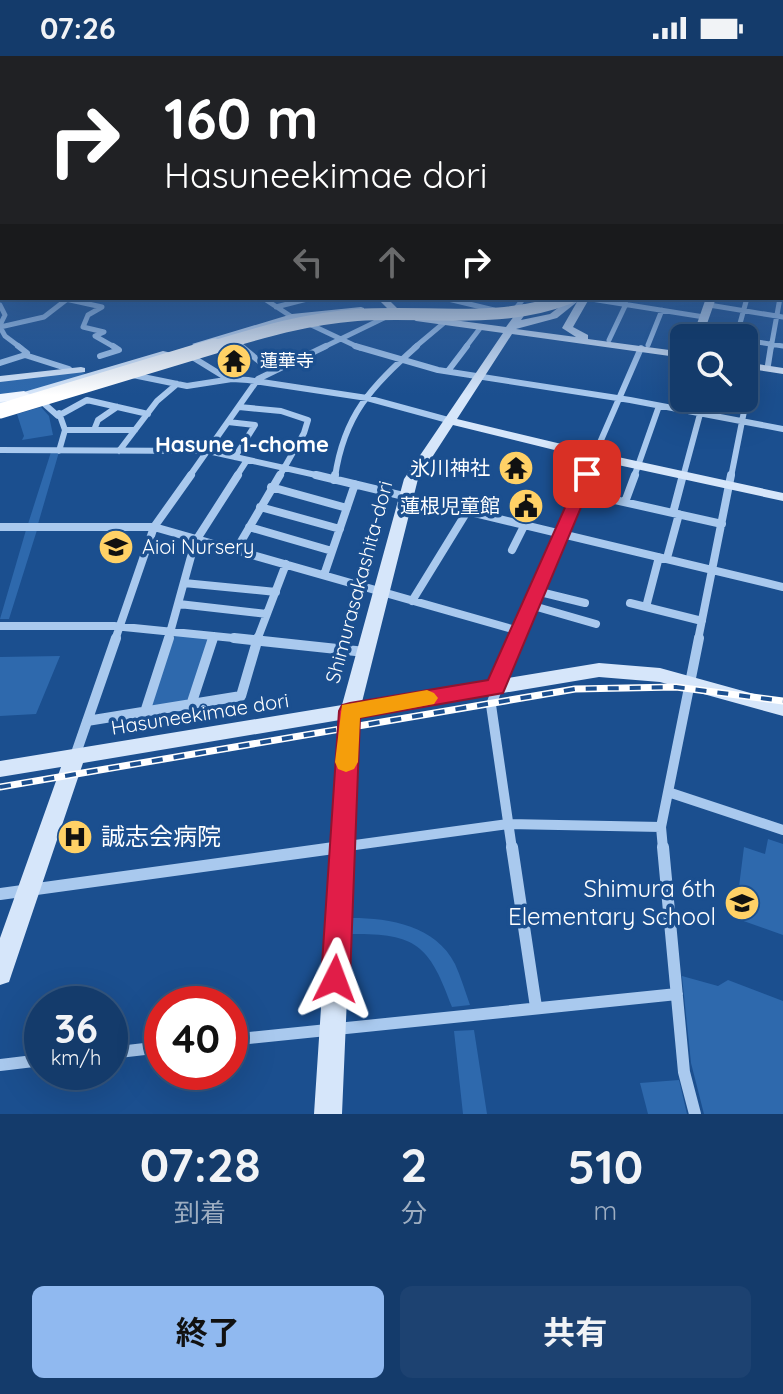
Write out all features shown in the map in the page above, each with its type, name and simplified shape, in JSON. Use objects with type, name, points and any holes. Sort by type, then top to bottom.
[{"type":"highway","points":[[0,406],[297,319],[360,312],[499,312],[533,307],[551,300]]},
{"type":"highway","points":[[0,406],[299,321],[360,315],[513,314],[544,308],[564,300]]},
{"type":"main road","points":[[444,316],[545,300]]},
{"type":"main road","points":[[513,326],[553,316],[574,300]]},
{"type":"main road","points":[[583,300],[567,328],[586,337]]},
{"type":"main road","points":[[702,324],[710,302]]},
{"type":"main road","name":"Shimurasakashita-dori","points":[[328,1114],[350,711],[411,479],[513,326],[522,304]]},
{"type":"main road","points":[[0,406],[24,395],[292,317],[389,305],[645,347]]},
{"type":"main road","points":[[0,406],[39,400],[234,341],[389,305]]},
{"type":"main road","points":[[444,316],[481,327],[513,326],[670,351]]},
{"type":"main road","points":[[758,365],[783,370]]},
{"type":"main road","points":[[758,366],[783,370]]},
{"type":"main road","points":[[0,379],[80,370],[94,374]]},
{"type":"main road","points":[[448,420],[783,497]]},
{"type":"main road","name":"Hasuneekimae dori","points":[[0,769],[599,670],[639,672],[783,709]]},
{"type":"main road","points":[[0,973],[75,757]]},
{"type":"street","points":[[0,326],[44,317],[63,300]]},
{"type":"street","points":[[80,300],[102,307],[88,315],[83,327],[104,332],[95,336],[119,350],[100,356]]},
{"type":"street","points":[[266,300],[292,317]]},
{"type":"street","points":[[276,307],[303,300]]},
{"type":"street","points":[[452,300],[494,310]]},
{"type":"street","points":[[598,300],[704,317]]},
{"type":"street","points":[[739,324],[747,300]]},
{"type":"street","points":[[710,302],[780,316],[768,365]]},
{"type":"street","points":[[609,340],[626,304]]},
{"type":"street","points":[[0,305],[5,313],[0,326],[5,336],[27,353],[25,355]]},
{"type":"street","points":[[75,757],[154,527],[257,381],[277,368],[338,342],[389,305]]},
{"type":"street","points":[[536,1007],[491,705],[495,687],[536,591],[662,310]]},
{"type":"street","points":[[334,480],[344,433],[367,398],[444,316]]},
{"type":"street","points":[[307,323],[338,342],[397,363],[620,398],[783,429]]},
{"type":"street","points":[[448,371],[481,327]]},
{"type":"street","points":[[234,341],[259,361],[277,368]]},
{"type":"street","points":[[758,342],[783,346]]},
{"type":"street","points":[[189,354],[228,379]]},
{"type":"street","points":[[0,363],[25,355],[69,369]]},
{"type":"street","points":[[128,374],[194,385],[228,379],[257,381],[367,398],[448,420]]},
{"type":"street","points":[[119,451],[177,384]]},
{"type":"street","points":[[39,400],[61,415]]},
{"type":"street","points":[[61,415],[87,400],[148,414]]},
{"type":"street","points":[[53,406],[61,415],[65,430],[59,451]]},
{"type":"street","points":[[625,502],[659,406]]},
{"type":"street","points":[[94,430],[98,420],[117,407]]},
{"type":"street","points":[[236,550],[304,433],[308,420],[281,411],[239,407]]},
{"type":"street","points":[[695,1114],[684,1072],[661,827],[743,412]]},
{"type":"street","points":[[646,607],[676,513],[682,475],[700,414]]},
{"type":"street","points":[[228,422],[255,425],[235,457]]},
{"type":"street","points":[[65,430],[135,430]]},
{"type":"street","points":[[0,450],[208,451],[405,495],[783,587]]},
{"type":"street","points":[[145,712],[198,539],[247,460]]},
{"type":"street","points":[[324,575],[355,484]]},
{"type":"street","points":[[271,487],[347,508]]},
{"type":"street","points":[[579,492],[722,524]]},
{"type":"street","points":[[260,507],[340,529]]},
{"type":"street","points":[[412,601],[468,510]]},
{"type":"street","points":[[512,550],[525,524]]},
{"type":"street","points":[[0,527],[154,527],[519,631]]},
{"type":"street","points":[[249,527],[332,551]]},
{"type":"street","points":[[87,721],[241,696],[257,640],[286,564]]},
{"type":"street","points":[[184,583],[276,592]]},
{"type":"street","points":[[536,591],[585,603]]},
{"type":"street","points":[[630,603],[702,621]]},
{"type":"street","points":[[179,604],[267,614]]},
{"type":"street","points":[[530,605],[596,624]]},
{"type":"street","points":[[0,626],[120,626],[365,652]]},
{"type":"street","points":[[191,705],[214,636]]},
{"type":"street","points":[[668,792],[783,830]]},
{"type":"street","points":[[0,894],[508,824],[661,827]]},
{"type":"street","points":[[248,1038],[677,994]]},
{"type":"street","points":[[0,1065],[24,1062]]},
{"type":"shaded area","points":[[78,371],[86,374],[22,395],[0,396],[0,380]]},
{"type":"shaded area","points":[[41,407],[49,416],[53,435],[22,440],[24,436],[17,414]]},
{"type":"shaded area","points":[[51,452],[59,452],[38,524],[28,524]]},
{"type":"shaded area","points":[[26,530],[37,530],[9,619],[0,619]]},
{"type":"shaded area","points":[[177,635],[209,638],[187,703],[150,706],[173,638]]},
{"type":"shaded area","points":[[60,656],[36,714],[0,716],[0,657]]},
{"type":"shaded area","points":[[768,839],[783,844],[783,935],[735,918],[744,847],[765,854]]},
{"type":"shaded area","points":[[352,918],[411,927],[436,941],[455,964],[470,1005],[452,1007],[436,970],[418,948],[392,937],[352,934]]},
{"type":"shaded area","points":[[682,976],[718,986],[728,980],[783,1001],[783,1114],[704,1114],[691,1063]]},
{"type":"shaded area","points":[[474,1030],[487,1114],[463,1114],[454,1031]]},
{"type":"shaded area","points":[[679,1080],[687,1114],[648,1114],[640,1083]]},
{"type":"railway","points":[[0,787],[575,689],[676,687],[783,701]]},
{"type":"slow traffic","points":[[346,762],[350,711],[427,698]]},
{"type":"place","name":"蓮華寺","points":[[234,361]]},
{"type":"place","name":"氷川神社","points":[[516,468]]},
{"type":"place","name":"蓮根児童館","points":[[526,506]]},
{"type":"place","name":"Aioi Nursery","points":[[116,547]]},
{"type":"place","name":"誠志会病院","points":[[75,837]]},
{"type":"place","name":"Shimura 6th Elementary School","points":[[742,903]]},
{"type":"district","name":"Hasune 1-chome","points":[[242,444]]},
{"type":"route","points":[[335,979],[350,711],[495,687],[587,474]]}]
